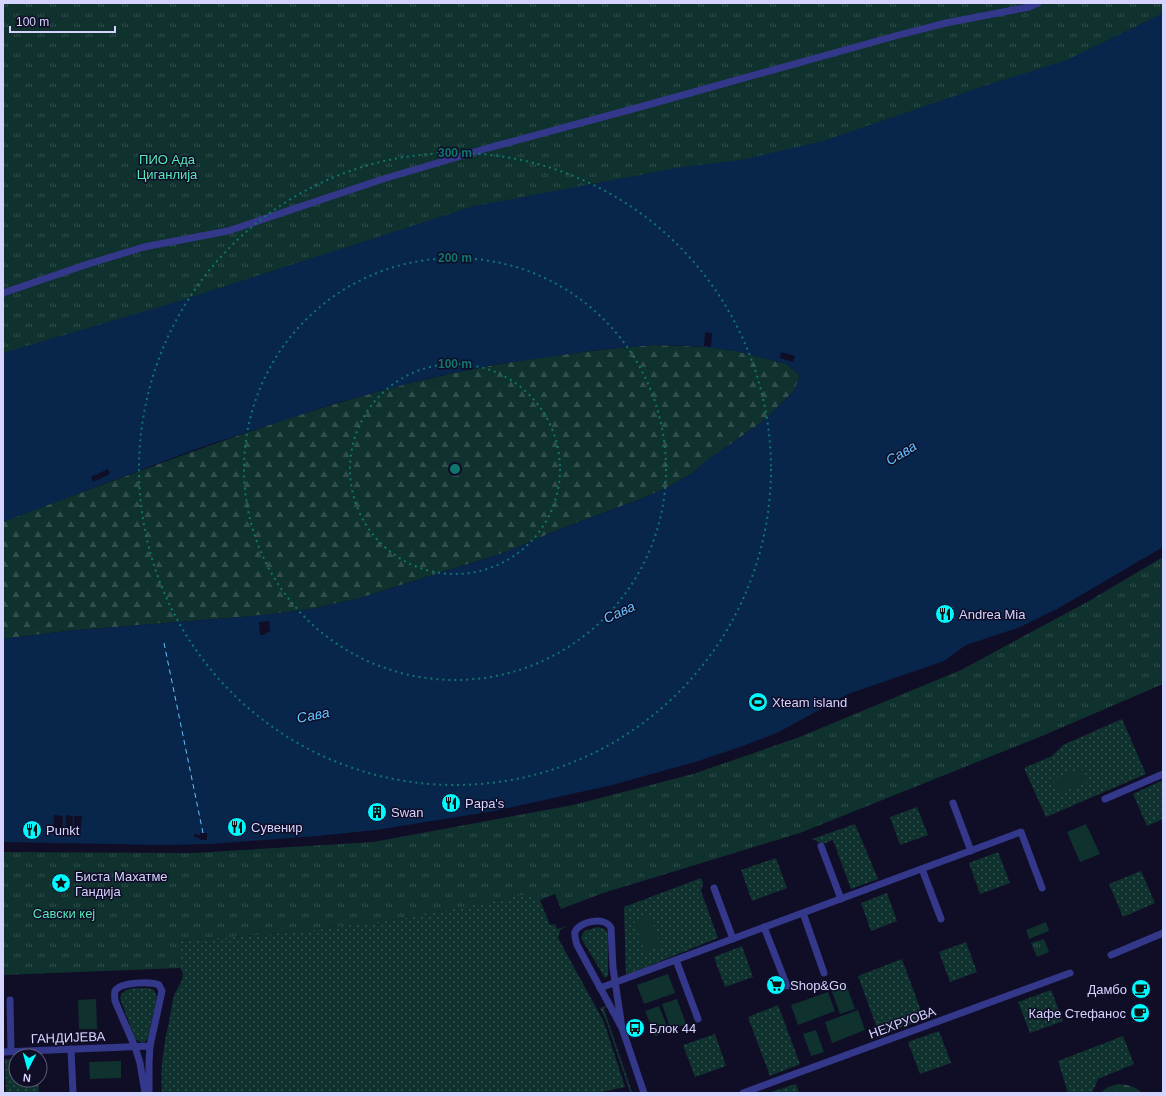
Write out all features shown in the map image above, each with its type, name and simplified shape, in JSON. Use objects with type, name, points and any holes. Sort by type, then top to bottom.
[{"type":"street","points":[[3,293],[88,264],[144,247],[228,231],[383,179],[488,148],[895,36],[946,23],[1029,7],[1038,3]]},
{"type":"street","points":[[1105,799],[1163,774]]},
{"type":"street","points":[[953,803],[971,851]]},
{"type":"street","points":[[600,988],[1021,832],[1042,888]]},
{"type":"street","points":[[820,846],[840,899]]},
{"type":"street","points":[[922,869],[941,919]]},
{"type":"street","points":[[714,888],[733,939]]},
{"type":"street","points":[[803,913],[824,973]]},
{"type":"street","points":[[622,1028],[574,937],[578,928],[594,921],[606,923],[610,926],[612,934],[613,966],[622,1028],[644,1093]]},
{"type":"street","points":[[764,928],[787,986]]},
{"type":"street","points":[[1111,955],[1163,933]]},
{"type":"street","points":[[676,960],[698,1019]]},
{"type":"street","name":"НЕХРУОВА","points":[[743,1093],[1070,973]]},
{"type":"street","points":[[145,1093],[140,1063],[135,1047],[115,1001],[114,994],[120,986],[150,983],[159,985],[162,991],[150,1046],[148,1063],[149,1093]]},
{"type":"street","points":[[10,1000],[11,1048]]},
{"type":"street","name":"ГАНДИЈЕВА","points":[[48,1050],[150,1046]]},
{"type":"street","points":[[71,1049],[73,1093]]},
{"type":"green space","name":"ПИО Ада Циганлија","points":[[3,3],[1163,3],[1163,70],[3,386]]},
{"type":"green space","points":[[652,345],[711,347],[736,351],[787,364],[800,376],[793,392],[762,422],[709,459],[691,474],[668,487],[641,499],[568,526],[503,553],[360,598],[311,609],[264,615],[66,631],[3,639],[3,522],[10,518],[247,432],[294,416],[391,388],[520,360],[586,351]]},
{"type":"green space","name":"Савски кеј","points":[[1163,557],[1163,684],[1042,736],[800,833],[603,893],[561,909],[555,894],[540,900],[529,894],[399,919],[293,932],[179,941],[180,968],[3,975],[3,852],[193,853],[373,842],[573,805],[693,774],[797,738],[961,670],[1089,601]]},
{"type":"green space","points":[[1122,719],[1146,774],[1046,817],[1024,768],[1052,756],[1063,745]]},
{"type":"green space","points":[[1081,768],[1087,782],[1059,794],[1053,780]]},
{"type":"green space","points":[[1163,780],[1163,819],[1147,826],[1133,794]]},
{"type":"green space","points":[[917,807],[928,835],[900,845],[890,817]]},
{"type":"green space","points":[[855,824],[878,879],[851,889],[833,840],[823,844],[812,839]]},
{"type":"green space","points":[[1086,824],[1100,854],[1080,862],[1067,832]]},
{"type":"green space","points":[[998,852],[1010,883],[980,894],[969,863]]},
{"type":"green space","points":[[776,858],[787,888],[752,901],[741,870]]},
{"type":"green space","points":[[1141,871],[1155,903],[1123,917],[1109,884]]},
{"type":"green space","points":[[701,878],[703,883],[701,891],[718,938],[626,975],[624,907]]},
{"type":"green space","points":[[887,893],[897,921],[871,931],[861,903]]},
{"type":"green space","points":[[529,894],[540,900],[550,925],[555,924],[557,929],[567,926],[560,930],[558,938],[604,1022],[625,1087],[596,1093],[162,1093],[162,1064],[164,1046],[173,999],[183,975],[180,968],[178,941],[293,932],[399,919]]},
{"type":"green space","points":[[650,916],[661,946],[645,952],[634,922]]},
{"type":"green space","points":[[1046,922],[1049,931],[1029,939],[1026,930]]},
{"type":"green space","points":[[598,927],[605,929],[608,934],[608,976],[605,978],[581,938],[584,931]]},
{"type":"green space","points":[[1044,939],[1049,952],[1037,957],[1031,943]]},
{"type":"green space","points":[[966,942],[977,972],[950,982],[939,952]]},
{"type":"green space","points":[[742,946],[753,977],[725,987],[714,957]]},
{"type":"green space","points":[[902,959],[924,1019],[880,1036],[858,976]]},
{"type":"green space","points":[[668,974],[675,993],[644,1004],[637,985]]},
{"type":"green space","points":[[846,984],[855,1009],[840,1014],[831,989]]},
{"type":"green space","points":[[131,988],[148,988],[154,990],[157,997],[148,1038],[142,1043],[135,1039],[120,998],[124,991]]},
{"type":"green space","points":[[1051,990],[1063,1021],[1030,1033],[1018,1002]]},
{"type":"green space","points":[[828,992],[835,1011],[798,1025],[791,1005]]},
{"type":"green space","points":[[96,999],[97,1029],[79,1029],[78,1000]]},
{"type":"green space","points":[[677,999],[686,1024],[671,1030],[662,1004]]},
{"type":"green space","points":[[778,1005],[800,1064],[770,1076],[748,1017]]},
{"type":"green space","points":[[606,1006],[604,1009],[632,1092],[630,1092],[607,1023],[600,1008]]},
{"type":"green space","points":[[659,1006],[669,1031],[655,1036],[645,1011]]},
{"type":"green space","points":[[858,1010],[865,1030],[832,1043],[825,1022]]},
{"type":"green space","points":[[816,1030],[824,1052],[811,1056],[803,1034]]},
{"type":"green space","points":[[939,1031],[951,1063],[920,1074],[908,1042]]},
{"type":"green space","points":[[715,1034],[726,1066],[695,1077],[683,1045]]},
{"type":"green space","points":[[1123,1036],[1134,1064],[1098,1079],[1092,1093],[1068,1093],[1058,1061]]},
{"type":"green space","points":[[5,1059],[8,1059],[8,1088],[39,1088],[39,1093],[6,1093]]},
{"type":"green space","points":[[121,1061],[121,1078],[90,1079],[89,1062]]},
{"type":"green space","points":[[796,1084],[799,1093],[768,1093]]},
{"type":"green space","points":[[1118,1084],[1131,1086],[1142,1093],[1100,1093],[1108,1087]]},
{"type":"water","name":"Сава","points":[[1163,13],[1163,547],[1057,609],[1020,627],[966,645],[944,661],[848,694],[779,732],[740,747],[695,762],[612,785],[494,811],[376,830],[317,836],[210,844],[164,845],[3,842],[3,639],[66,631],[264,615],[311,609],[360,598],[503,553],[568,526],[641,499],[668,487],[691,474],[709,459],[762,422],[793,392],[800,376],[787,364],[736,351],[697,346],[652,345],[596,350],[493,365],[429,378],[336,403],[199,448],[3,522],[3,353],[176,302],[474,206],[682,167],[741,160],[823,141],[984,86],[1067,60]]},
{"type":"pier","points":[[705,332],[712,333],[711,347],[704,346]]},
{"type":"pier","points":[[781,352],[795,356],[793,362],[780,358]]},
{"type":"pier","points":[[108,469],[110,474],[93,482],[91,477]]},
{"type":"pier","points":[[269,621],[270,632],[265,633],[265,635],[260,635],[259,622]]},
{"type":"pier","points":[[54,815],[63,816],[62,834],[53,834]]},
{"type":"pier","points":[[66,815],[73,816],[72,834],[65,834]]},
{"type":"pier","points":[[74,816],[82,816],[80,835],[73,834]]},
{"type":"pier","points":[[200,833],[207,833],[207,840],[200,840],[199,838],[194,837],[194,834],[200,835]]},
{"type":"ferry route","points":[[164,643],[203,833]]},
{"type":"place","name":"Andrea Mia","points":[[945,614]]},
{"type":"place","name":"Xteam island","points":[[758,702]]},
{"type":"place","name":"Papa's","points":[[451,803]]},
{"type":"place","name":"Swan","points":[[377,812]]},
{"type":"place","name":"Сувенир","points":[[237,827]]},
{"type":"place","name":"Punkt","points":[[32,830]]},
{"type":"place","name":"Биста Махатме Гандија","points":[[61,883]]},
{"type":"place","name":"Shop&Go","points":[[776,985]]},
{"type":"place","name":"Дамбо","points":[[1141,989]]},
{"type":"place","name":"Кафе Стефанос","points":[[1140,1013]]},
{"type":"place","name":"Блок 44","points":[[635,1028]]}]
